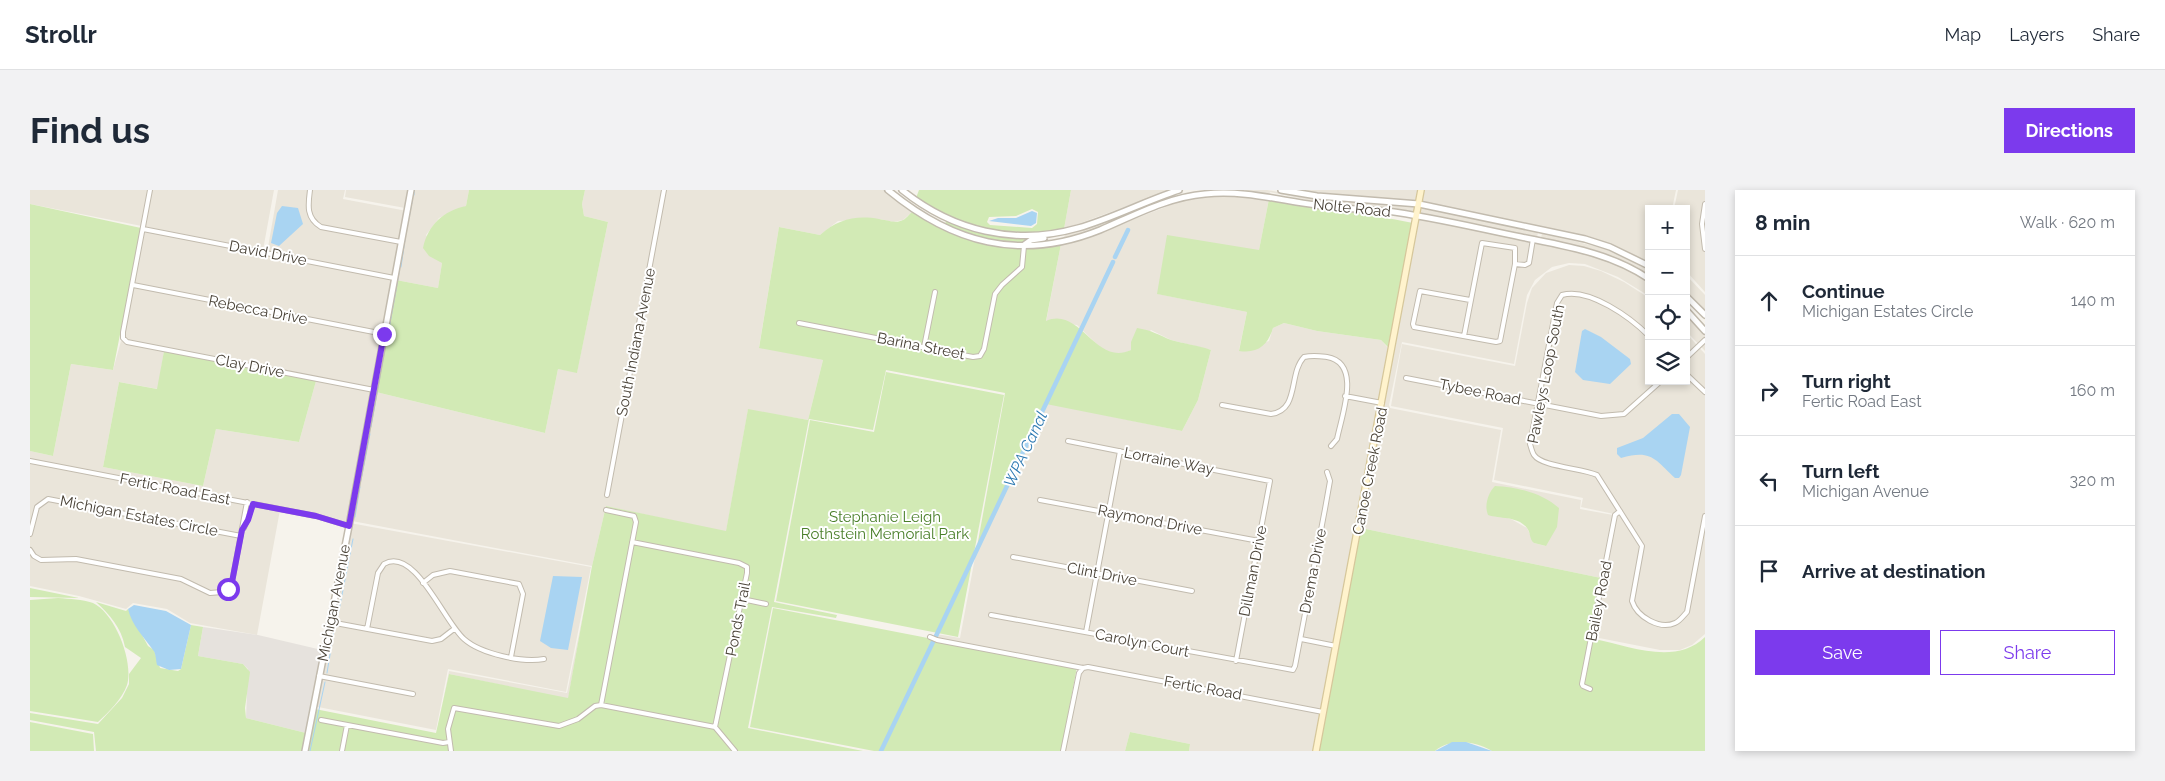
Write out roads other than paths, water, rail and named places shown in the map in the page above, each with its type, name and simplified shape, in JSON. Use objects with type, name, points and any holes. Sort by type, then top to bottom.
[{"type":"main road","name":"Canoe Creek Road","points":[[1316,751],[1422,190]]},
{"type":"street","points":[[132,285],[150,190]]},
{"type":"street","points":[[310,190],[308,209],[312,219],[318,225],[401,242]]},
{"type":"street","name":"Michigan Avenue","points":[[304,751],[349,526],[411,190]]},
{"type":"street","name":"South Indiana Avenue","points":[[607,495],[664,190]]},
{"type":"street","name":"Nolte Road","points":[[888,190],[909,208],[933,223],[957,233],[1000,244],[1024,246],[1055,243],[1082,236],[1156,207],[1202,194],[1239,193],[1316,206],[1417,216],[1536,240],[1606,257],[1645,277]]},
{"type":"street","points":[[902,190],[937,215],[967,228],[998,234],[1028,236],[1066,231],[1179,190]]},
{"type":"street","name":"Nolte Road","points":[[1281,190],[1317,196],[1419,204],[1610,247],[1645,264]]},
{"type":"street","points":[[1156,207],[1163,195]]},
{"type":"street","points":[[1139,214],[1144,202]]},
{"type":"street","points":[[1705,204],[1702,231],[1705,249]]},
{"type":"street","name":"David Drive","points":[[143,229],[394,278]]},
{"type":"street","points":[[1515,264],[1525,265],[1529,263],[1540,230]]},
{"type":"street","points":[[1024,246],[1031,240],[1063,235],[1066,231]]},
{"type":"street","points":[[1464,336],[1482,243],[1515,248],[1515,264],[1500,342],[1464,336],[1414,326],[1412,324],[1420,291],[1470,300]]},
{"type":"street","name":"Barina Street","points":[[799,322],[973,357],[982,354],[995,294],[1022,267],[1024,246]]},
{"type":"street","name":"Rebecca Drive","points":[[132,285],[384,334]]},
{"type":"street","name":"Clay Drive","points":[[132,285],[123,332],[123,338],[126,342],[374,390]]},
{"type":"street","points":[[924,347],[935,292]]},
{"type":"street","name":"Pawleys Loop South","points":[[1645,332],[1610,307],[1572,292],[1562,295],[1557,303],[1530,444],[1534,455],[1544,462],[1589,471],[1597,475],[1642,546],[1632,602],[1635,610],[1642,618],[1672,624],[1678,622],[1687,612],[1705,516]]},
{"type":"street","points":[[1690,300],[1705,315]]},
{"type":"street","points":[[1690,314],[1705,330]]},
{"type":"street","points":[[1690,354],[1705,340]]},
{"type":"street","points":[[1222,405],[1271,414],[1278,413],[1290,403],[1299,363],[1304,357],[1313,355],[1334,358],[1343,363],[1348,377],[1337,440],[1331,446]]},
{"type":"street","name":"Tybee Road","points":[[1406,378],[1601,416],[1624,414],[1657,385]]},
{"type":"street","points":[[1690,378],[1705,392]]},
{"type":"street","points":[[1345,396],[1382,403]]},
{"type":"street","name":"Lorraine Way","points":[[1068,441],[1270,481]]},
{"type":"street","points":[[1086,632],[1120,451]]},
{"type":"street","name":"Fertic Road East","points":[[30,461],[316,516],[349,526]]},
{"type":"street","name":"Drema Drive","points":[[1293,670],[1301,639],[1330,481],[1327,472]]},
{"type":"street","name":"Dillman Drive","points":[[1236,661],[1270,481]]},
{"type":"street","name":"Michigan Estates Circle","points":[[30,534],[37,507],[48,499],[241,536]]},
{"type":"street","name":"Raymond Drive","points":[[1040,500],[1259,541]]},
{"type":"street","points":[[30,550],[34,556],[41,560],[76,559],[181,579],[204,591],[217,593],[228,589],[232,582],[246,502]]},
{"type":"street","points":[[242,530],[248,520],[253,504]]},
{"type":"street","points":[[601,705],[636,522],[634,516],[606,510]]},
{"type":"street","name":"Bailey Road","points":[[1590,689],[1582,684],[1615,514],[1620,511]]},
{"type":"street","name":"Ponds Trail","points":[[632,542],[739,563],[747,567],[748,573],[715,726]]},
{"type":"street","name":"Clint Drive","points":[[1012,557],[1192,591]]},
{"type":"street","points":[[367,629],[378,573],[384,564],[391,561],[402,561],[413,569],[454,629],[477,648],[533,661],[544,659]]},
{"type":"street","points":[[423,583],[433,575],[443,571],[450,571],[519,584],[522,594],[511,657]]},
{"type":"street","points":[[742,599],[766,604]]},
{"type":"street","name":"Carolyn Court","points":[[991,615],[1293,670]]},
{"type":"street","points":[[330,622],[432,641],[441,639],[454,629]]},
{"type":"street","name":"Fertic Road","points":[[930,636],[937,640],[1323,712]]},
{"type":"street","points":[[1301,639],[1336,646]]},
{"type":"street","points":[[1063,751],[1079,673],[1083,668]]},
{"type":"street","points":[[319,676],[413,694]]},
{"type":"street","points":[[450,751],[448,729],[454,708],[559,726],[578,719],[595,706],[601,705],[715,726],[734,751]]},
{"type":"street","points":[[321,720],[443,743],[449,742]]},
{"type":"street","points":[[342,751],[347,725]]},
{"type":"water","points":[[282,206],[298,208],[303,224],[279,246],[271,243],[277,213]]},
{"type":"water","points":[[1032,211],[1037,213],[1036,223],[1031,226],[989,221],[998,218],[1016,218]]},
{"type":"water","points":[[1585,329],[1601,337],[1630,359],[1631,364],[1610,384],[1583,380],[1575,372],[1582,331]]},
{"type":"water","points":[[1672,414],[1679,414],[1690,427],[1679,478],[1675,478],[1657,461],[1646,455],[1631,455],[1621,458],[1617,454],[1617,448],[1643,438]]},
{"type":"water","points":[[553,576],[582,577],[568,650],[551,648],[540,641]]},
{"type":"water","points":[[134,605],[166,611],[191,625],[181,669],[169,670],[157,665],[154,651],[135,626],[130,615],[128,609]]},
{"type":"water","points":[[1452,742],[1466,742],[1492,751],[1435,751]]},
{"type":"waterway","points":[[414,190],[414,195]]},
{"type":"waterway","points":[[406,233],[412,202]]},
{"type":"waterway","name":"WPA Canal","points":[[1115,257],[1128,230]]},
{"type":"waterway","points":[[401,267],[405,239]]},
{"type":"waterway","name":"WPA Canal","points":[[936,636],[1113,262]]},
{"type":"waterway","points":[[389,329],[399,273]]},
{"type":"waterway","points":[[371,427],[387,336]]},
{"type":"waterway","points":[[361,480],[370,434]]},
{"type":"waterway","points":[[355,517],[360,487]]},
{"type":"waterway","points":[[338,615],[353,539]]},
{"type":"waterway","points":[[327,673],[334,630]]},
{"type":"waterway","name":"WPA Canal","points":[[881,751],[933,642]]},
{"type":"waterway","points":[[310,751],[325,682]]},
{"type":"park label","name":"Stephanie Leigh Rothstein Memorial Park","points":[[885,526]]}]
